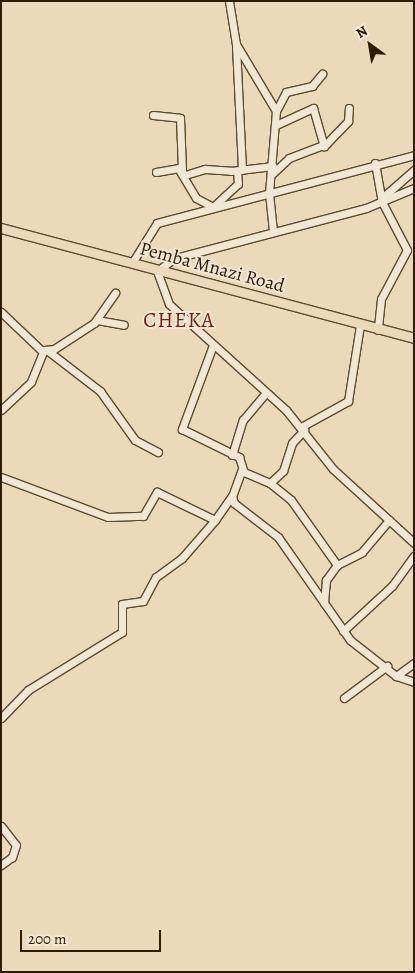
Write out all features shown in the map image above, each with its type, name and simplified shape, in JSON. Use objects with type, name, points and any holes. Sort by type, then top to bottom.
[{"type":"main road","name":"Pemba Mnazi Road","points":[[1,228],[378,330],[414,338]]},
{"type":"street","points":[[213,207],[238,184],[240,170],[236,44],[229,1]]},
{"type":"street","points":[[236,44],[276,112]]},
{"type":"street","points":[[273,230],[269,193],[276,112],[286,92],[312,86],[322,74]]},
{"type":"street","points":[[276,125],[313,108],[324,146]]},
{"type":"street","points":[[272,174],[289,158],[324,146],[348,121],[349,108]]},
{"type":"street","points":[[153,115],[180,118],[183,173],[196,198],[213,207]]},
{"type":"street","points":[[132,263],[154,226],[213,207],[323,182],[375,163],[414,155]]},
{"type":"street","points":[[375,163],[382,200],[405,244],[407,252],[381,299],[378,330]]},
{"type":"street","points":[[156,172],[170,167],[183,173],[205,169],[240,170],[272,166]]},
{"type":"street","points":[[382,200],[414,170]]},
{"type":"street","points":[[414,188],[382,200],[175,258],[157,271],[169,304],[303,428],[333,469],[414,543]]},
{"type":"street","points":[[405,244],[414,247]]},
{"type":"street","points":[[1,410],[31,382],[45,350],[97,320],[115,293]]},
{"type":"street","points":[[1,312],[45,350],[100,391],[135,440],[158,452]]},
{"type":"street","points":[[97,320],[124,325]]},
{"type":"street","points":[[270,484],[283,471],[292,443],[303,428],[348,401],[360,325]]},
{"type":"street","points":[[1,718],[28,690],[122,632],[122,604],[143,600],[156,577],[182,558],[215,520],[232,496],[242,469],[240,457],[232,455],[181,426],[213,345]]},
{"type":"street","points":[[232,455],[243,420],[265,394]]},
{"type":"street","points":[[242,469],[270,484],[291,500],[337,566]]},
{"type":"street","points":[[1,477],[108,517],[143,516],[157,492],[215,520]]},
{"type":"street","points":[[232,496],[236,505],[278,537],[342,631],[387,666],[396,676],[414,682]]},
{"type":"street","points":[[324,603],[326,580],[337,566],[362,552],[389,520]]},
{"type":"street","points":[[342,631],[392,586],[414,556]]},
{"type":"street","points":[[396,676],[414,663]]},
{"type":"street","points":[[344,698],[387,666]]},
{"type":"street","points":[[1,826],[16,845],[12,857],[1,865]]},
{"type":"district","name":"CHEKA","points":[[179,320]]}]
